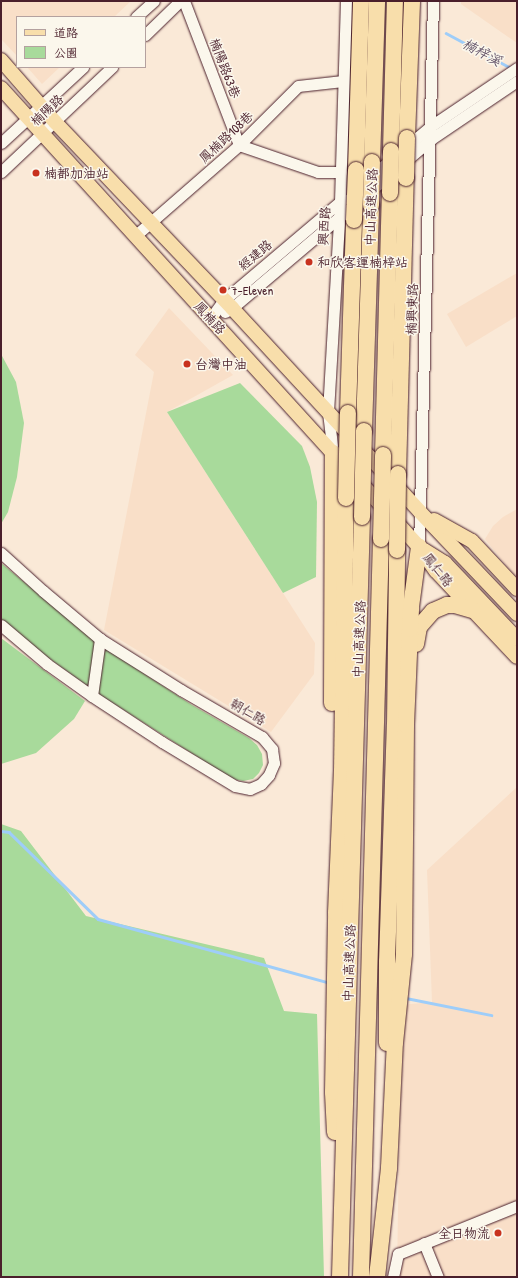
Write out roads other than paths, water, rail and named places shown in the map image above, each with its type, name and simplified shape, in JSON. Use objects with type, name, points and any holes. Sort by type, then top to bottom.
[{"type":"highway","points":[[336,913],[342,771],[348,413],[346,219],[348,171],[361,1]]},
{"type":"highway","name":"中山高速公路","points":[[342,985],[362,517],[377,1]]},
{"type":"highway","name":"中山高速公路","points":[[361,1277],[395,1]]},
{"type":"highway","points":[[377,1277],[389,1168],[391,1120],[398,474],[412,1]]},
{"type":"highway","points":[[333,453],[332,780],[336,913],[342,985],[333,1092],[341,1245],[340,1277]]},
{"type":"highway","points":[[393,995],[406,922],[406,725],[411,607],[419,546]]},
{"type":"highway","points":[[406,725],[419,627],[433,611],[447,605],[455,605],[472,610]]},
{"type":"main road","name":"鳳楠路","points":[[1,60],[55,122],[228,304],[420,512]]},
{"type":"main road","name":"鳳楠路","points":[[1,88],[136,235],[210,319],[256,366],[333,453],[419,546]]},
{"type":"main road","points":[[420,512],[472,541],[517,589]]},
{"type":"main road","name":"鳳仁路","points":[[420,512],[517,614]]},
{"type":"main road","name":"鳳仁路","points":[[419,546],[436,571],[517,657]]},
{"type":"main road","name":"鳳仁路","points":[[419,546],[445,563],[517,639]]},
{"type":"street","points":[[137,16],[154,1]]},
{"type":"street","points":[[146,34],[180,1]]},
{"type":"street","name":"楠陽路63巷","points":[[184,1],[239,145]]},
{"type":"street","name":"興西路","points":[[333,453],[328,412],[346,219],[340,202],[348,171],[343,81],[346,1]]},
{"type":"street","name":"楠興東路","points":[[419,546],[431,139],[433,1]]},
{"type":"street","name":"楠陽路","points":[[1,143],[82,68]]},
{"type":"street","name":"楠陽路","points":[[1,172],[111,68]]},
{"type":"street","name":"經建路","points":[[210,319],[340,202],[431,126],[517,68]]},
{"type":"street","name":"鳳楠路108巷","points":[[136,235],[151,224],[239,145],[298,86],[343,81]]},
{"type":"street","name":"經建路","points":[[228,304],[346,219],[431,139],[517,81]]},
{"type":"street","points":[[239,145],[318,172],[348,171]]},
{"type":"street","name":"朝仁路","points":[[1,553],[100,639],[181,690],[262,737],[272,749],[274,763],[269,775],[261,784],[250,789],[235,786],[162,742],[92,696],[47,664],[1,625]]},
{"type":"street","points":[[92,696],[100,639]]},
{"type":"street","points":[[393,1277],[398,1254],[517,1206]]},
{"type":"street","points":[[424,1243],[438,1277]]},
{"type":"waterway","name":"楠梓溪","points":[[446,33],[511,68]]},
{"type":"waterway","points":[[1,831],[9,832],[98,919],[330,983]]},
{"type":"waterway","points":[[406,998],[491,1015]]},
{"type":"place","name":"楠都加油站","points":[[36,173]]},
{"type":"place","name":"和欣客運楠梓站","points":[[309,262]]},
{"type":"place","name":"7-Eleven","points":[[223,290]]},
{"type":"place","name":"台灣中油","points":[[187,364]]},
{"type":"place","name":"全日物流","points":[[498,1233]]}]
